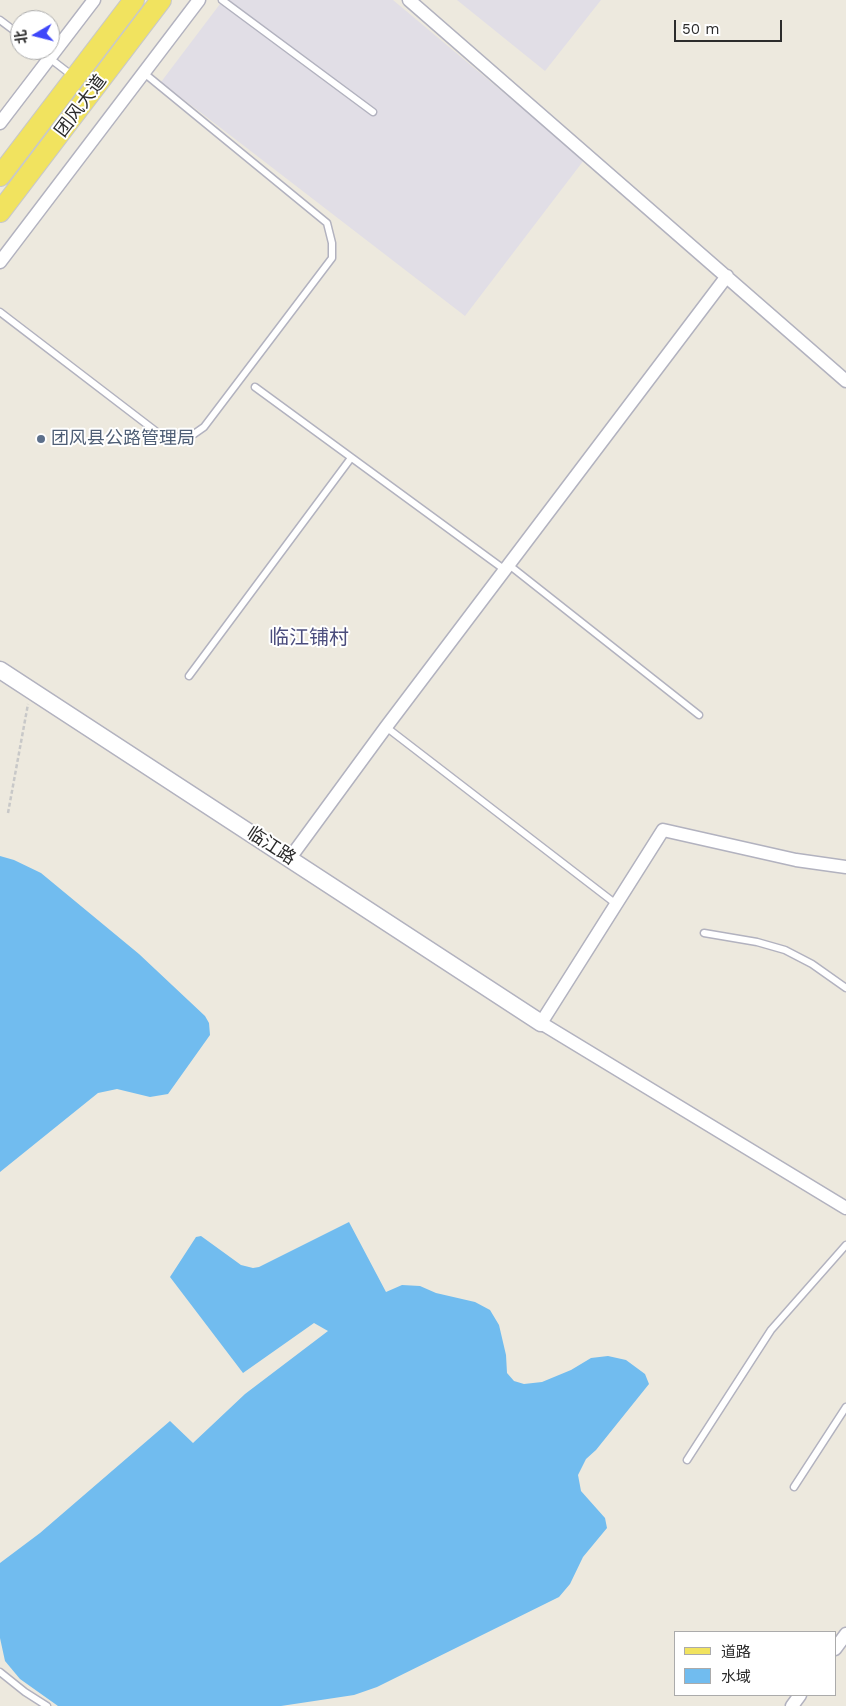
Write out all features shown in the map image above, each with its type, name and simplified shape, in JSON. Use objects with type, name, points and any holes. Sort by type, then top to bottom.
[{"type":"main road","name":"团风大道","points":[[0,176],[134,0]]},
{"type":"main road","name":"团风大道","points":[[0,212],[161,0]]},
{"type":"street","points":[[60,37],[94,0]]},
{"type":"street","points":[[0,262],[199,0]]},
{"type":"street","points":[[409,0],[846,381]]},
{"type":"street","points":[[0,123],[40,60]]},
{"type":"street","points":[[290,858],[386,727],[727,276]]},
{"type":"street","name":"临江路","points":[[0,670],[541,1022]]},
{"type":"street","points":[[846,867],[796,860],[663,830],[541,1022],[846,1208]]},
{"type":"street","points":[[836,1648],[846,1634]]},
{"type":"lane","points":[[222,0],[373,112]]},
{"type":"lane","points":[[52,60],[75,78]]},
{"type":"lane","points":[[0,312],[162,436],[186,437],[204,427],[332,258],[332,243],[327,223],[144,73]]},
{"type":"lane","points":[[255,387],[351,458],[507,567],[699,715]]},
{"type":"lane","points":[[189,676],[351,458]]},
{"type":"lane","points":[[386,727],[616,904]]},
{"type":"lane","points":[[704,933],[757,942],[785,950],[812,964],[846,988]]},
{"type":"lane","points":[[687,1460],[771,1330],[846,1245]]},
{"type":"lane","points":[[794,1487],[846,1408]]},
{"type":"lane","points":[[0,1672],[25,1692],[47,1706]]},
{"type":"path","points":[[8,814],[25,712],[32,690]]},
{"type":"shaded area","points":[[223,0],[393,0],[584,160],[465,316],[161,82]]},
{"type":"shaded area","points":[[457,0],[601,0],[545,71]]},
{"type":"water","points":[[0,856],[14,860],[41,873],[139,954],[205,1016],[209,1023],[210,1035],[168,1094],[150,1097],[117,1089],[98,1093],[0,1172]]},
{"type":"water","points":[[349,1222],[386,1292],[402,1285],[420,1286],[436,1293],[475,1302],[490,1310],[499,1325],[506,1355],[507,1373],[514,1381],[524,1384],[542,1382],[571,1370],[591,1358],[608,1356],[626,1360],[645,1374],[649,1384],[596,1450],[586,1459],[578,1475],[581,1491],[605,1518],[607,1528],[583,1557],[570,1584],[559,1597],[377,1687],[354,1695],[281,1706],[58,1706],[20,1679],[5,1661],[0,1638],[0,1563],[40,1533],[170,1421],[193,1443],[245,1394],[328,1331],[314,1323],[243,1373],[170,1277],[196,1237],[201,1236],[241,1265],[253,1268],[259,1267]]},
{"type":"place","name":"团风县公路管理局","points":[[41,439]]},
{"type":"district","name":"临江铺村","points":[[309,638]]}]
